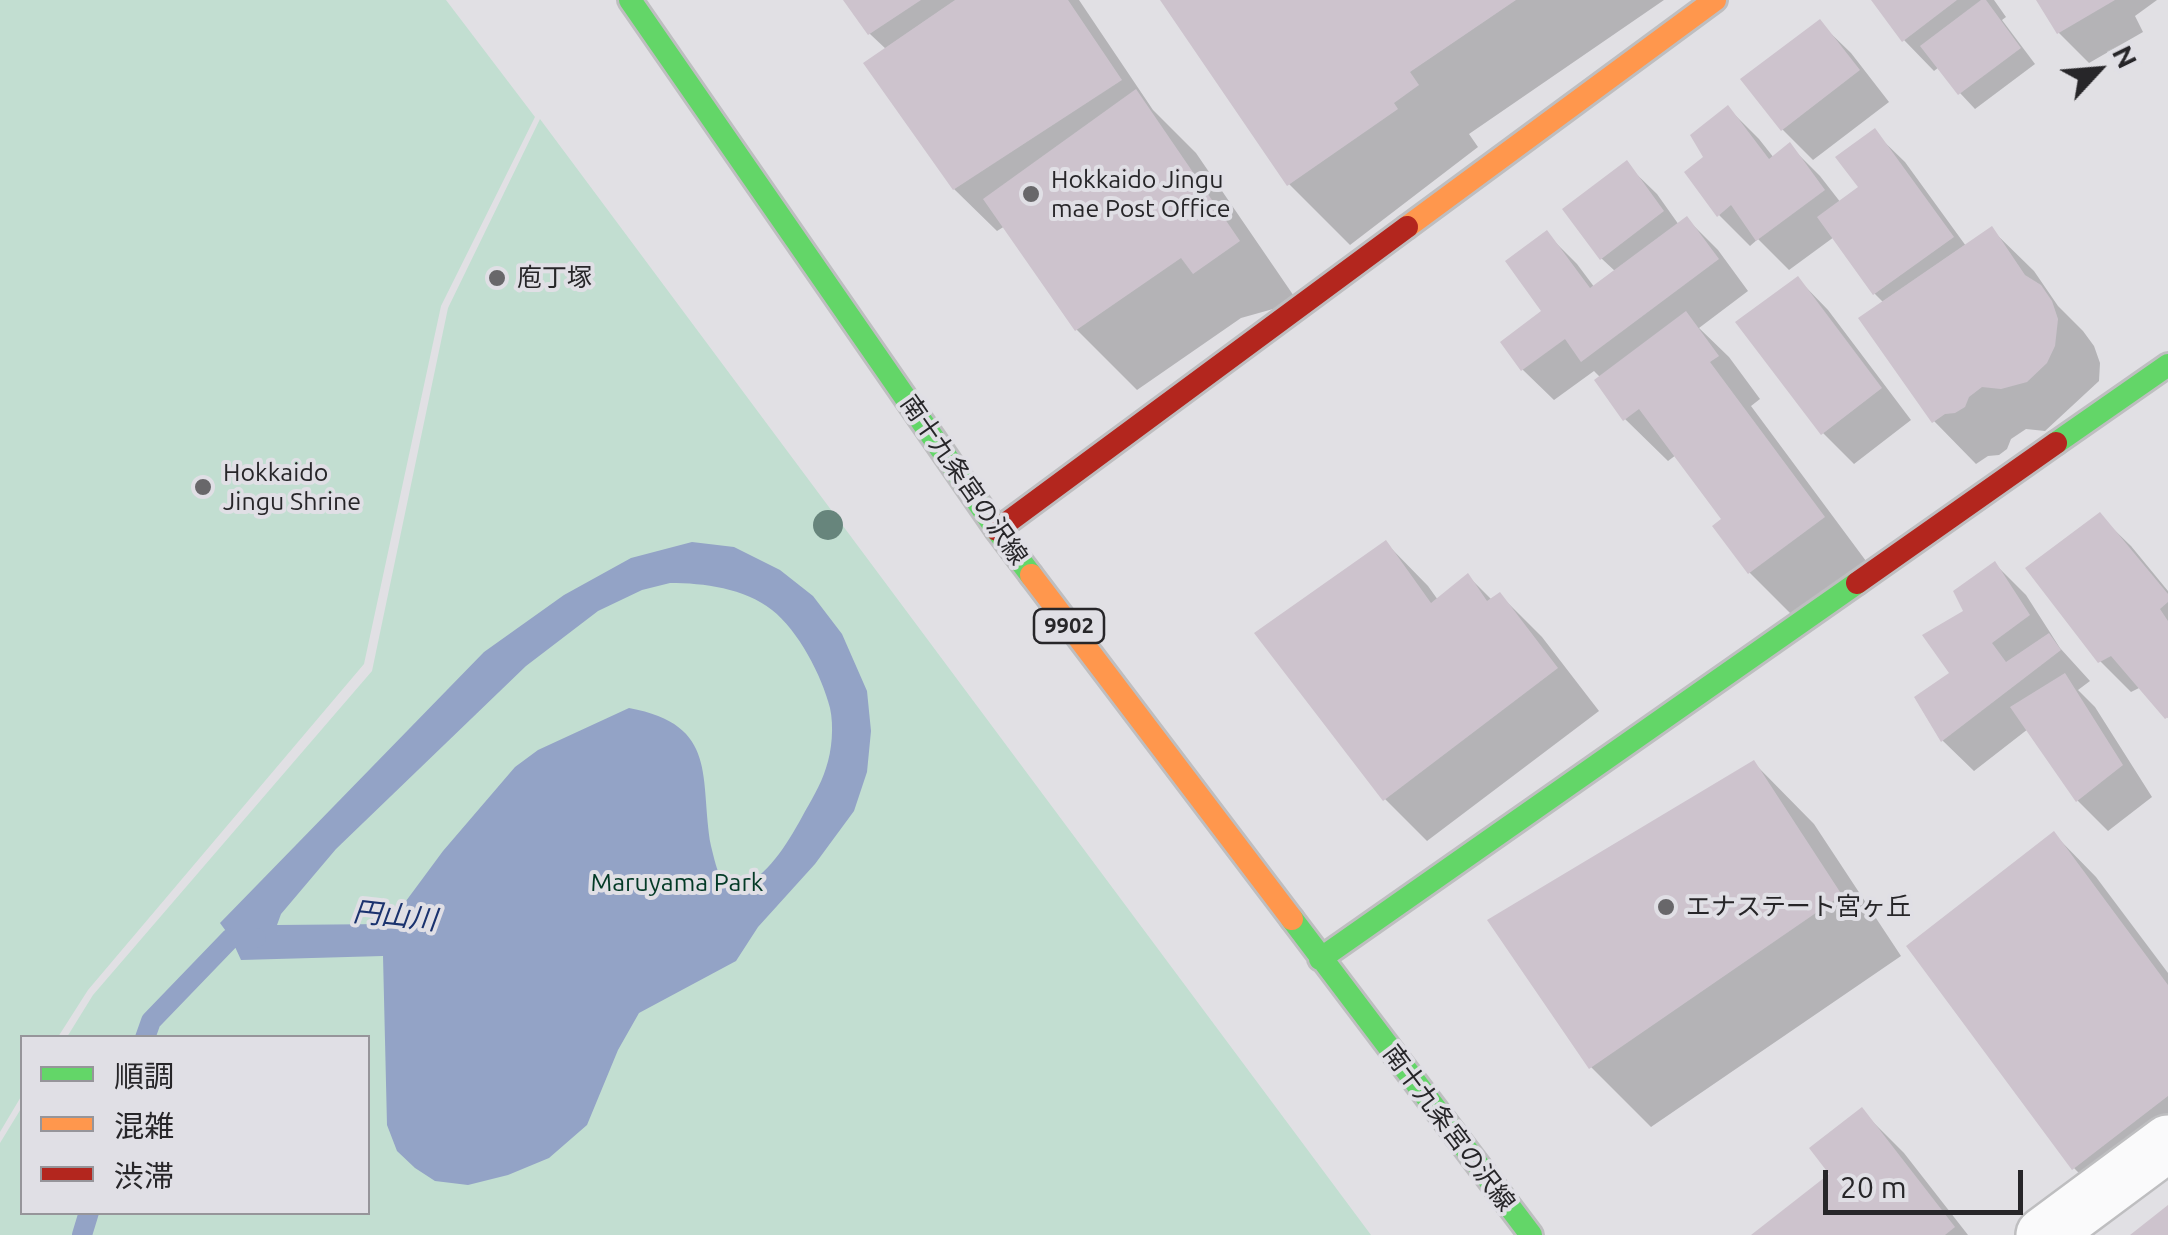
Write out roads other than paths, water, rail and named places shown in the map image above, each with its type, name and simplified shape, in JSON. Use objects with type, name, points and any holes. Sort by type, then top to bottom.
[{"type":"street","name":"南十九条宮の沢線","points":[[630,0],[997,530],[1531,1235]]},
{"type":"street","points":[[997,530],[1715,0]]},
{"type":"street","points":[[1320,959],[2168,366]]},
{"type":"street","points":[[2044,1235],[2168,1143]]},
{"type":"water","points":[[692,542],[734,547],[780,570],[813,596],[842,634],[867,691],[871,731],[867,772],[854,811],[815,864],[758,927],[736,961],[639,1013],[618,1050],[587,1125],[549,1158],[508,1175],[468,1185],[435,1181],[397,1151],[387,1125],[383,956],[241,960],[220,923],[484,652],[564,595],[631,558]],"holes":[[[670,583],[736,592],[772,610],[808,654],[830,708],[831,746],[821,781],[789,839],[749,884],[738,890],[729,886],[718,870],[711,846],[704,777],[692,741],[679,727],[629,708],[538,750],[515,767],[443,851],[389,924],[277,925],[281,914],[336,849],[526,666],[598,611],[642,590]]]},
{"type":"waterway","name":"円山川","points":[[146,1035],[151,1021],[231,938],[256,938]]},
{"type":"waterway","name":"円山川","points":[[82,1235],[88,1215]]},
{"type":"place","name":"Hokkaido Jingu mae Post Office","points":[[1031,194]]},
{"type":"place","name":"庖丁塚","points":[[497,278]]},
{"type":"place","name":"Hokkaido Jingu Shrine","points":[[203,487]]},
{"type":"place","name":"エナステート宮ヶ丘","points":[[1666,907]]},
{"type":"park label","name":"Maruyama Park","points":[[677,883]]}]
